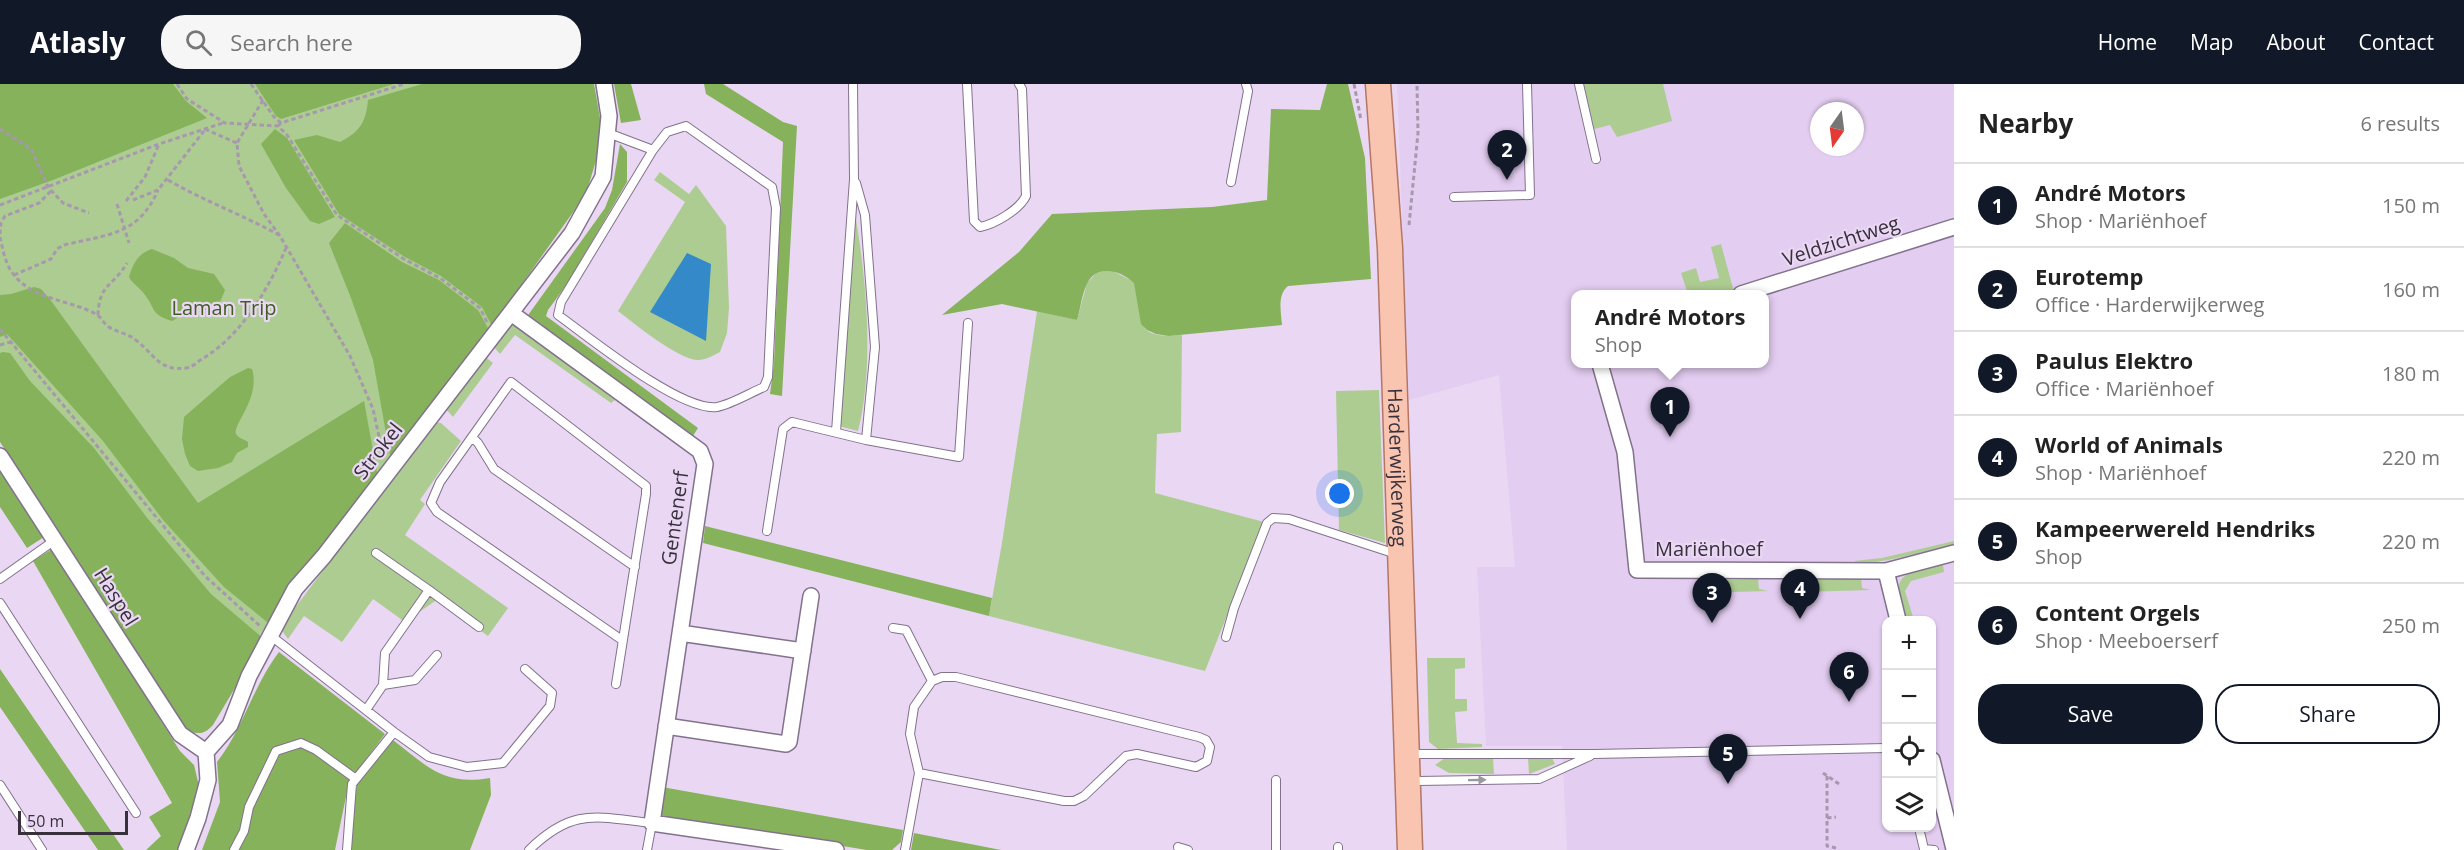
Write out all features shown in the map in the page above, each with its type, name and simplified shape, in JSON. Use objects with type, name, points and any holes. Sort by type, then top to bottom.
[{"type":"main road","name":"Harderwijkerweg","points":[[1378,84],[1390,249],[1410,850]]},
{"type":"main road","name":"Harderwijkerweg","points":[[1395,84],[1421,850]]},
{"type":"street","name":"Strokel","points":[[206,752],[230,725],[249,676],[295,589],[387,474],[572,233],[603,177],[609,116],[604,84]]},
{"type":"street","name":"Veldzichtweg","points":[[1754,290],[1954,227]]},
{"type":"street","name":"Gentenerf","points":[[511,314],[700,451],[705,464],[652,823]]},
{"type":"street","name":"Mariënhoef","points":[[1601,368],[1625,452],[1637,570],[1886,571],[1954,553]]},
{"type":"street","name":"Haspel","points":[[0,456],[180,734],[206,752]]},
{"type":"street","points":[[1886,571],[1897,616]]},
{"type":"street","points":[[666,726],[786,744],[789,742],[811,596]]},
{"type":"street","points":[[680,633],[802,651]]},
{"type":"street","points":[[186,850],[198,818],[208,780],[206,752]]},
{"type":"street","points":[[1935,778],[1945,849]]},
{"type":"street","points":[[652,823],[836,850]]},
{"type":"lane","points":[[836,432],[854,179],[853,84]]},
{"type":"lane","points":[[967,84],[975,221],[980,227],[989,225],[1023,203],[1026,196],[1022,89],[1019,84]]},
{"type":"lane","points":[[1231,182],[1248,91],[1246,84]]},
{"type":"lane","points":[[1454,197],[1530,195],[1527,84]]},
{"type":"lane","points":[[1579,84],[1596,159]]},
{"type":"lane","points":[[686,126],[772,187],[776,208],[768,377],[764,387],[717,407],[693,404],[661,387],[558,315],[561,302],[653,150],[667,132],[686,126]]},
{"type":"lane","points":[[608,133],[653,150]]},
{"type":"lane","points":[[854,179],[865,215],[875,347],[866,440]]},
{"type":"lane","points":[[767,531],[783,429],[792,422],[866,440],[959,457],[968,323]]},
{"type":"lane","points":[[616,684],[646,486],[511,382],[440,482],[431,503],[437,512],[622,640]]},
{"type":"lane","points":[[472,437],[494,469],[635,567]]},
{"type":"lane","points":[[1226,637],[1234,608],[1268,523],[1273,518],[1289,519],[1400,556]]},
{"type":"lane","points":[[0,579],[55,540]]},
{"type":"lane","points":[[376,553],[479,627]]},
{"type":"lane","points":[[366,710],[383,685],[385,653],[429,590]]},
{"type":"lane","points":[[0,603],[136,813]]},
{"type":"lane","points":[[893,628],[906,630],[932,681]]},
{"type":"lane","points":[[270,635],[429,757],[467,767],[503,763],[550,706],[552,693],[525,669]]},
{"type":"lane","points":[[383,685],[415,680],[437,655]]},
{"type":"lane","points":[[905,850],[919,772],[910,734],[914,707],[932,681],[942,677],[956,677],[1199,737],[1206,740],[1210,747],[1207,761],[1196,767],[1137,754],[1126,756],[1084,796],[1074,801],[1022,794],[919,772]]},
{"type":"lane","points":[[347,850],[352,784],[394,732]]},
{"type":"lane","points":[[234,850],[244,831],[249,807],[276,751],[302,743],[316,750],[356,779]]},
{"type":"lane","points":[[1417,754],[1594,754],[1882,748]]},
{"type":"lane","points":[[1418,781],[1539,779],[1594,754]]},
{"type":"lane","points":[[1276,780],[1276,850]]},
{"type":"lane","points":[[0,785],[42,850]]},
{"type":"lane","points":[[529,850],[544,835],[560,824],[578,818],[591,817],[652,823]]},
{"type":"lane","name":"Gentenerf","points":[[647,850],[652,823]]},
{"type":"lane","points":[[1920,832],[1924,849],[1945,849]]},
{"type":"lane","points":[[1178,847],[1188,850]]},
{"type":"path","points":[[177,84],[188,99],[225,123]]},
{"type":"path","points":[[251,84],[287,135],[337,215],[404,259],[448,284],[480,308],[494,334]]},
{"type":"path","points":[[0,205],[50,189],[159,144],[225,123],[279,124],[404,84]]},
{"type":"path","points":[[263,100],[237,143],[239,166],[264,214],[280,236],[350,356],[373,409],[387,474]]},
{"type":"path","points":[[0,129],[31,149],[50,189],[63,203],[89,213]]},
{"type":"path","points":[[205,129],[237,143]]},
{"type":"path","points":[[14,275],[41,265],[55,256],[57,249],[64,245],[126,230],[148,210],[158,190],[168,180],[205,129]]},
{"type":"path","points":[[126,201],[145,177],[159,144]]},
{"type":"path","points":[[168,180],[210,202],[249,218],[280,236]]},
{"type":"path","points":[[50,189],[39,203],[5,216],[1,223],[0,235],[4,256],[14,275],[32,291],[98,315],[107,326],[139,342],[154,360],[169,366],[188,368],[210,356],[235,334],[278,268],[286,247]]},
{"type":"path","points":[[133,200],[158,190]]},
{"type":"path","points":[[117,204],[129,243]]},
{"type":"path","points":[[98,315],[101,294],[108,283],[121,273],[127,263]]},
{"type":"path","points":[[0,329],[205,576],[270,635]]},
{"type":"path","points":[[0,345],[10,342]]},
{"type":"path","points":[[1823,773],[1839,784]]},
{"type":"path","points":[[1827,776],[1827,846],[1836,848]]},
{"type":"path","points":[[1827,818],[1836,817]]},
{"type":"shaded area","points":[[1397,84],[1954,84],[1954,850],[1567,850],[1562,746],[1486,746],[1477,567],[1515,567],[1499,375],[1409,400]]},
{"type":"green space","name":"Laman Trip","points":[[0,84],[588,84],[597,156],[490,329],[290,588],[258,638],[0,436]]},
{"type":"green space","points":[[0,84],[173,84],[186,101],[207,118],[0,199]]},
{"type":"green space","points":[[255,84],[394,84],[281,119],[276,116]]},
{"type":"green space","points":[[422,84],[594,84],[601,124],[600,147],[586,194],[492,326],[482,307],[441,276],[405,257],[339,214],[294,140],[317,135],[340,142],[361,126],[368,100]]},
{"type":"green space","points":[[614,84],[631,84],[641,120],[621,123]]},
{"type":"green space","points":[[704,84],[723,84],[783,122],[797,126],[782,396],[770,394],[774,364],[783,142],[706,94]]},
{"type":"green space","points":[[1327,84],[1348,84],[1365,158],[1371,279],[1288,286],[1281,299],[1282,325],[1169,336],[1156,334],[1141,324],[1134,283],[1122,274],[1111,271],[1099,272],[1089,281],[1077,320],[1002,304],[942,315],[1019,252],[1052,214],[1212,207],[1267,200],[1271,109],[1320,110]]},
{"type":"green space","points":[[1584,84],[1663,84],[1672,121],[1617,137],[1610,125],[1594,129]]},
{"type":"green space","points":[[275,129],[287,138],[335,217],[319,224],[310,221],[286,188],[261,144]]},
{"type":"green space","points":[[620,144],[627,152],[627,182],[546,316],[698,428],[691,439],[526,318],[605,208],[612,190]]},
{"type":"green space","points":[[660,172],[689,194],[696,185],[726,226],[729,308],[727,333],[720,352],[709,358],[698,360],[679,354],[656,340],[618,311],[685,202],[654,180]]},
{"type":"green space","points":[[854,208],[862,261],[867,320],[866,378],[858,431],[835,425]]},
{"type":"green space","points":[[345,223],[402,262],[439,280],[478,310],[489,330],[391,461],[373,360],[329,243]]},
{"type":"green space","points":[[1721,244],[1733,290],[1687,290],[1681,273],[1696,268],[1700,282],[1719,278],[1711,247]]},
{"type":"green space","points":[[152,249],[174,258],[188,268],[214,274],[225,290],[216,308],[209,311],[195,308],[188,310],[172,321],[157,313],[143,292],[129,277],[137,260],[143,253]]},
{"type":"green space","points":[[1099,270],[1113,271],[1134,282],[1142,324],[1146,330],[1165,336],[1182,335],[1181,432],[1157,434],[1155,493],[1264,522],[1205,671],[989,616],[1037,311],[1077,320],[1087,283]]},
{"type":"green space","points":[[34,287],[41,289],[49,298],[198,503],[364,401],[378,478],[272,626],[224,587],[163,520],[103,441],[7,334],[0,337],[0,295]]},
{"type":"green space","points":[[510,325],[519,327],[615,400],[611,403],[515,335],[500,354],[493,346]]},
{"type":"green space","points":[[0,353],[10,353],[30,381],[94,448],[148,519],[211,594],[264,639],[213,725],[207,731],[198,733],[187,731],[0,442]]},
{"type":"green space","points":[[484,356],[493,363],[453,417],[445,408]]},
{"type":"green space","points":[[248,368],[252,369],[253,390],[236,434],[248,442],[248,447],[237,453],[232,462],[218,468],[198,471],[190,466],[185,454],[182,439],[184,417],[230,377]]},
{"type":"green space","points":[[1379,390],[1385,543],[1339,530],[1336,391]]},
{"type":"green space","points":[[434,422],[441,423],[461,441],[420,500],[425,504],[405,535],[508,608],[488,636],[438,599],[405,622],[373,599],[342,642],[304,616],[288,639],[280,628]]},
{"type":"green space","points":[[0,469],[44,537],[27,548],[0,507]]},
{"type":"green space","points":[[705,526],[992,598],[989,616],[703,543]]},
{"type":"green space","points":[[1954,541],[1954,544],[1887,560],[1861,563],[1854,561],[1882,558]]},
{"type":"green space","points":[[52,549],[180,751],[194,765],[201,794],[181,850],[146,850],[161,836],[149,817],[172,803],[33,561]]},
{"type":"green space","points":[[1938,563],[1943,565],[1944,572],[1911,581],[1905,591],[1913,616],[1903,616],[1899,586],[1901,580],[1913,571]]},
{"type":"green space","points":[[1861,578],[1862,588],[1871,590],[1800,592],[1804,580]]},
{"type":"green space","points":[[1758,579],[1759,589],[1768,591],[1697,593],[1701,581]]},
{"type":"green space","points":[[279,652],[385,734],[349,782],[335,850],[202,850],[220,802],[217,762],[234,736],[262,679]]},
{"type":"green space","points":[[1427,658],[1465,658],[1465,668],[1455,669],[1455,699],[1467,699],[1467,711],[1455,712],[1457,743],[1482,744],[1482,747],[1438,749],[1429,742]]},
{"type":"green space","points":[[0,669],[124,850],[98,850],[0,707]]},
{"type":"green space","points":[[393,740],[427,766],[448,777],[474,780],[490,778],[491,795],[470,850],[346,850],[357,785]]},
{"type":"green space","points":[[1445,758],[1493,758],[1494,774],[1449,773],[1435,765]]},
{"type":"green space","points":[[1528,758],[1552,758],[1555,764],[1529,774]]},
{"type":"green space","points":[[662,787],[903,830],[901,842],[892,850],[867,850],[657,816]]},
{"type":"green space","points":[[914,833],[1001,850],[911,850]]},
{"type":"water","points":[[687,253],[711,264],[706,341],[650,312]]},
{"type":"place","name":"Eurotemp","points":[[1507,180]]},
{"type":"place","name":"André Motors","points":[[1670,437]]},
{"type":"place","name":"World of Animals","points":[[1800,619]]},
{"type":"place","name":"Paulus Elektro","points":[[1712,623]]},
{"type":"place","name":"Content Orgels","points":[[1849,702]]},
{"type":"place","name":"Kampeerwereld Hendriks","points":[[1728,784]]}]
